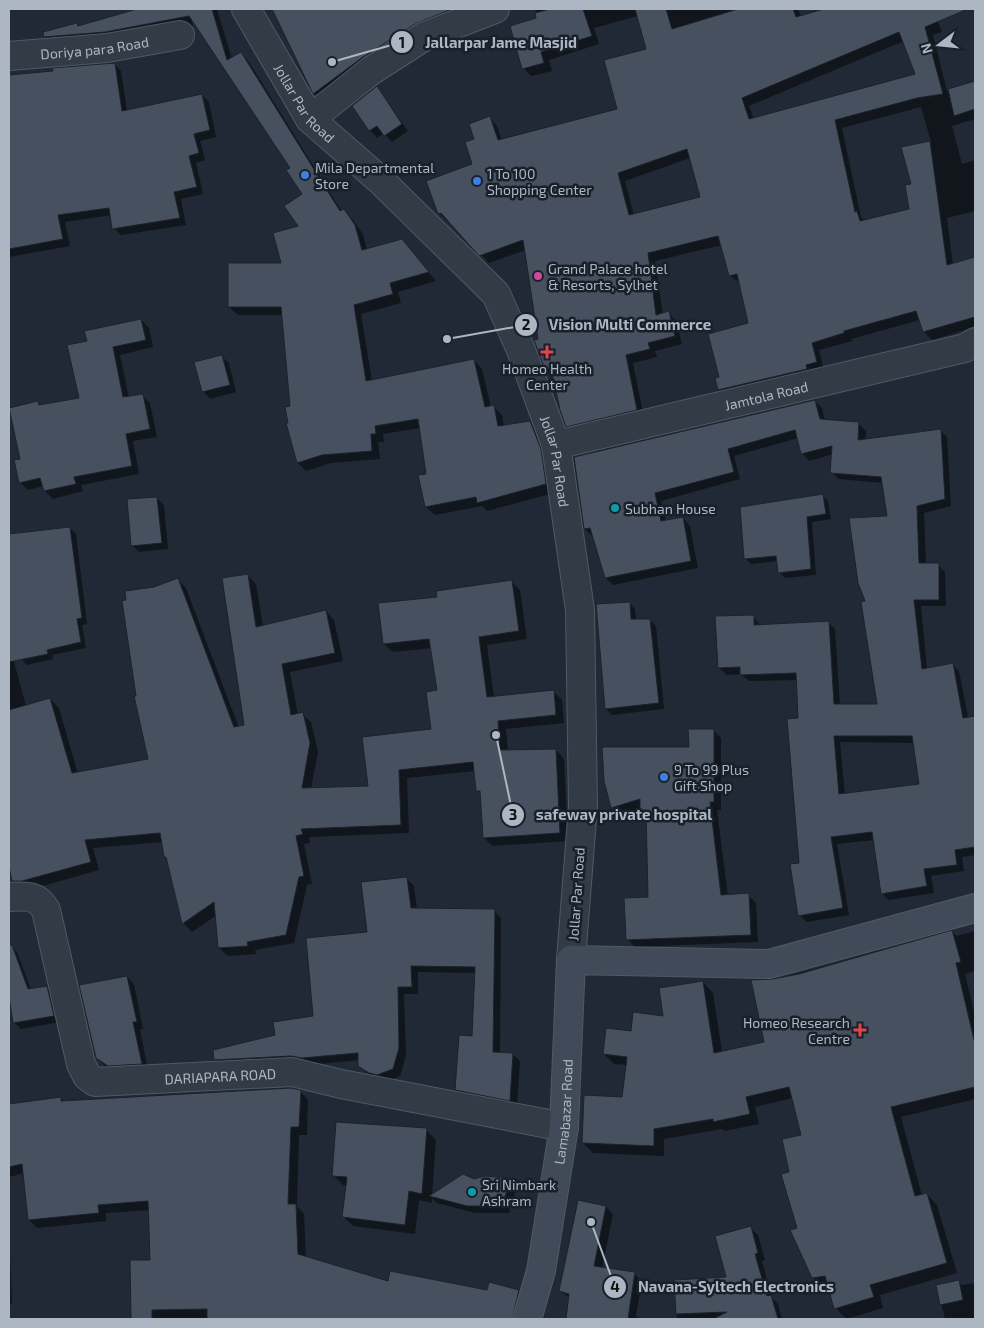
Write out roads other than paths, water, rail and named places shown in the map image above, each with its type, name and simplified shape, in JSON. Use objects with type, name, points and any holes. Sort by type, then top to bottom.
[{"type":"street","name":"Jollar Par Road","points":[[246,9],[310,119],[382,182],[496,294],[521,350],[556,446],[580,610],[583,806],[571,960]]},
{"type":"street","points":[[310,119],[372,70],[425,36],[495,9]]},
{"type":"street","name":"Doriya para Road","points":[[9,56],[107,48],[180,35]]},
{"type":"street","name":"Jamtola Road","points":[[556,446],[965,348],[975,342]]},
{"type":"street","name":"DARIAPARA ROAD","points":[[9,896],[33,896],[41,902],[46,910],[81,1064],[87,1076],[95,1082],[292,1072],[341,1084],[564,1127]]},
{"type":"street","points":[[571,960],[769,964],[975,910]]},
{"type":"street","name":"Lamabazar Road","points":[[527,1319],[541,1271],[564,1127],[571,960]]},
{"type":"place","name":"Jallarpar Jame Masjid","points":[[332,62]]},
{"type":"place","name":"Mila Departmental Store","points":[[305,175]]},
{"type":"place","name":"1 To 100 Shopping Center","points":[[477,181]]},
{"type":"place","name":"Grand Palace hotel & Resorts, Sylhet","points":[[538,276]]},
{"type":"place","name":"Vision Multi Commerce","points":[[447,339]]},
{"type":"place","name":"Homeo Health Center","points":[[547,352]]},
{"type":"place","name":"Subhan House","points":[[615,508]]},
{"type":"place","name":"safeway private hospital","points":[[496,735]]},
{"type":"place","name":"9 To 99 Plus Gift Shop","points":[[664,777]]},
{"type":"place","name":"Homeo Research Centre","points":[[860,1030]]},
{"type":"place","name":"Sri Nimbark Ashram","points":[[472,1192]]},
{"type":"place","name":"Navana-Syltech Electronics","points":[[591,1222]]}]
